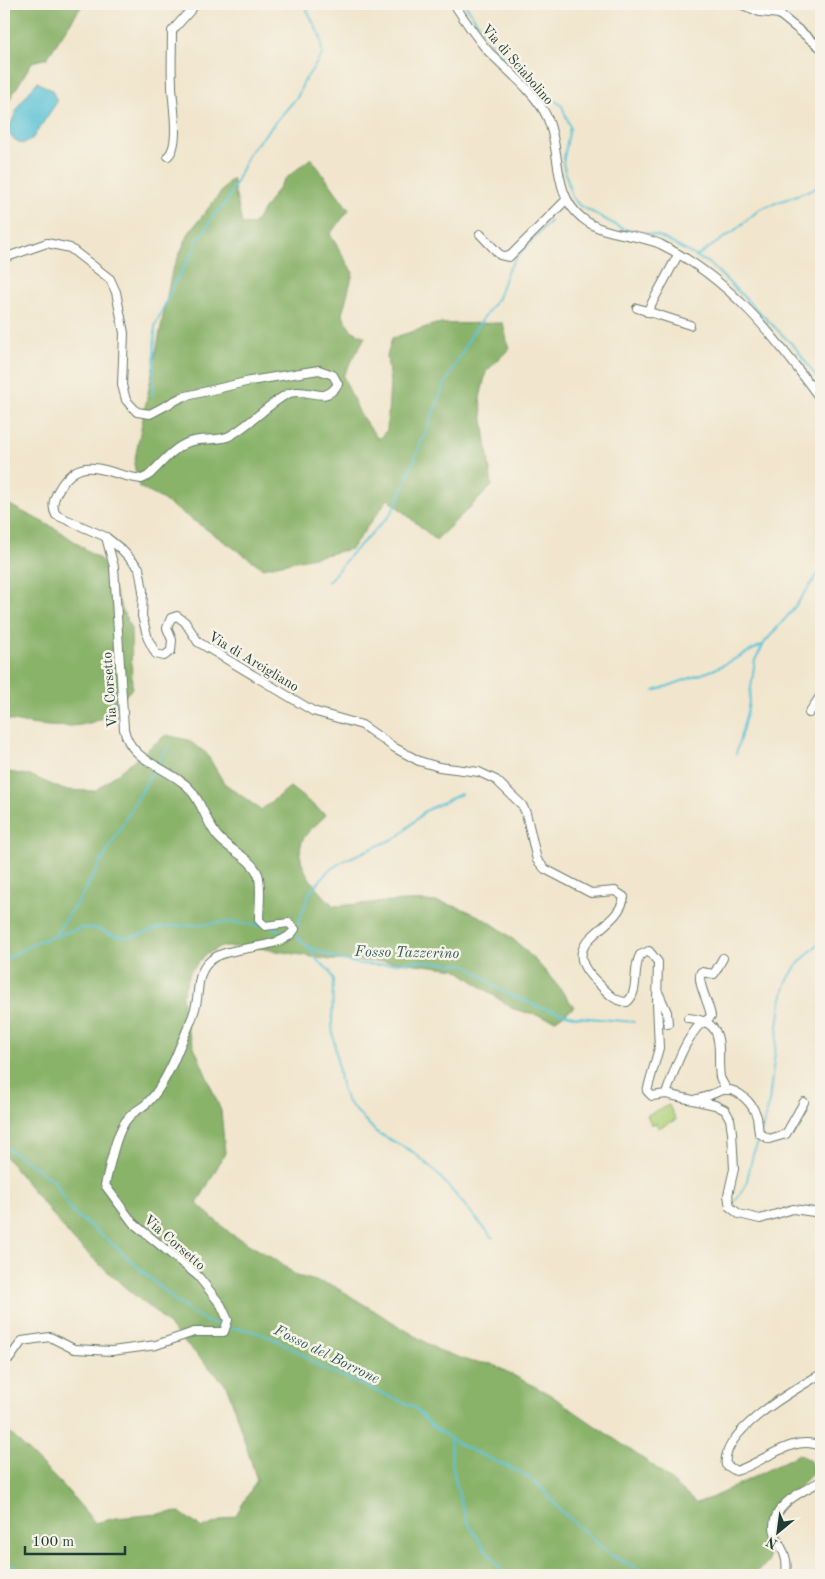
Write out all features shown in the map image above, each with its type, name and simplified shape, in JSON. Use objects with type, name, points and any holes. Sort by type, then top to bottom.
[{"type":"street","points":[[168,156],[171,153],[175,130],[172,84],[172,31],[196,4]]},
{"type":"street","name":"Via di Sciabolino","points":[[454,4],[480,42],[532,96],[544,113],[555,146],[561,186],[566,200],[576,213],[589,223],[657,243],[721,285],[746,307],[784,350],[821,400]]},
{"type":"street","points":[[740,4],[760,12],[779,14],[821,48]]},
{"type":"street","points":[[480,234],[503,256],[508,257],[566,200]]},
{"type":"street","name":"Via di Arcigliano","points":[[4,258],[47,243],[70,248],[110,279],[116,292],[124,333],[122,385],[126,400],[137,412],[150,414],[182,398],[200,392],[319,370],[334,375],[338,384],[332,392],[322,396],[304,392],[289,394],[227,437],[190,442],[178,448],[148,476],[142,479],[91,468],[78,469],[72,472],[56,494],[53,509],[56,515],[106,537],[121,549],[139,568],[143,591],[142,616],[148,640],[156,654],[164,656],[171,651],[172,640],[167,628],[171,618],[177,616],[185,622],[198,642],[313,711],[362,725],[395,748],[419,761],[439,767],[479,772],[496,780],[522,805],[526,813],[537,860],[545,869],[591,893],[614,891],[624,897],[621,907],[593,936],[584,950],[581,960],[586,973],[616,999],[627,1002],[633,994],[638,958],[643,952],[649,951],[656,957],[659,964],[659,1048],[647,1091],[652,1096],[666,1094]]},
{"type":"street","points":[[648,312],[678,255]]},
{"type":"street","points":[[637,308],[690,325]]},
{"type":"street","name":"Via Corsetto","points":[[4,1359],[10,1358],[17,1351],[22,1341],[50,1337],[74,1350],[112,1351],[156,1345],[194,1332],[224,1332],[228,1320],[221,1305],[198,1276],[133,1222],[105,1184],[120,1133],[128,1117],[148,1102],[162,1083],[176,1057],[195,1010],[200,974],[203,968],[212,959],[238,950],[282,940],[292,933],[294,929],[289,923],[265,926],[259,920],[259,876],[251,863],[235,853],[218,837],[188,787],[139,754],[126,742],[114,567],[106,537]]},
{"type":"street","points":[[809,713],[821,695]]},
{"type":"street","points":[[723,958],[714,974],[701,972],[699,976],[698,983],[709,1003],[711,1016],[705,1023],[697,1026],[686,1044],[666,1094],[721,1107],[730,1120],[734,1169],[728,1195],[730,1207],[734,1212],[760,1219],[793,1209],[821,1213]]},
{"type":"street","points":[[658,987],[667,1012],[668,1024]]},
{"type":"street","points":[[688,1018],[699,1019],[718,1035],[721,1050],[720,1079],[727,1090]]},
{"type":"street","points":[[690,1100],[707,1098],[721,1090],[740,1094],[752,1106],[758,1119],[759,1133],[768,1139],[786,1134],[804,1102]]},
{"type":"street","points":[[821,1374],[762,1412],[732,1441],[725,1457],[726,1465],[736,1471],[787,1447],[812,1444],[821,1447]]},
{"type":"street","points":[[785,1575],[788,1566],[774,1527],[776,1515],[785,1503],[821,1481]]},
{"type":"green space","points":[[4,4],[83,4],[47,58],[32,62],[4,109]]},
{"type":"green space","points":[[311,158],[349,210],[330,234],[353,273],[342,314],[351,330],[365,337],[343,376],[360,414],[378,439],[387,430],[390,383],[387,356],[392,338],[436,324],[503,323],[509,349],[486,372],[480,398],[492,486],[436,540],[388,499],[351,549],[263,568],[162,499],[139,487],[134,464],[172,271],[189,233],[232,178],[242,224],[253,225],[284,180]]},
{"type":"green space","points":[[4,502],[58,530],[101,560],[131,629],[132,688],[111,712],[101,719],[74,726],[44,726],[4,719]]},
{"type":"green space","points":[[166,735],[188,740],[206,753],[224,783],[261,810],[290,787],[326,815],[306,835],[300,851],[304,869],[321,893],[334,906],[426,901],[450,905],[471,912],[492,924],[528,953],[574,1007],[556,1020],[513,1009],[456,969],[400,962],[331,960],[253,947],[219,947],[204,956],[190,972],[182,996],[188,1032],[221,1111],[225,1153],[197,1204],[231,1234],[276,1260],[297,1276],[334,1286],[438,1350],[472,1362],[492,1364],[549,1394],[655,1467],[696,1503],[716,1496],[799,1454],[810,1461],[813,1472],[799,1488],[775,1508],[771,1517],[768,1563],[752,1575],[4,1575],[4,1427],[68,1491],[95,1523],[116,1518],[179,1512],[202,1528],[236,1515],[257,1480],[227,1386],[157,1313],[127,1289],[74,1241],[4,1155],[4,771],[32,776],[64,790],[95,791]]},
{"type":"green space","points":[[669,1105],[676,1120],[658,1128],[656,1123],[651,1125],[647,1115]]},
{"type":"water","points":[[37,82],[52,90],[57,102],[32,139],[22,144],[12,138],[8,131],[19,105]]},
{"type":"waterway","points":[[153,395],[155,326],[175,282],[193,252],[197,240],[203,234],[213,216],[227,202],[249,153],[298,96],[303,83],[322,55],[321,38],[304,4]]},
{"type":"waterway","points":[[465,4],[496,50],[562,106],[570,127],[563,163],[572,197],[579,205],[623,229],[659,236],[710,264],[795,347],[821,383]]},
{"type":"waterway","points":[[697,256],[734,231],[760,209],[821,186]]},
{"type":"waterway","points":[[328,582],[351,554],[390,515],[398,501],[443,388],[473,332],[498,298],[507,272],[516,258],[550,221]]},
{"type":"waterway","points":[[736,754],[748,708],[755,660],[765,642],[791,612],[821,570]]},
{"type":"waterway","points":[[654,691],[713,670],[762,645]]},
{"type":"waterway","points":[[157,764],[169,745]]},
{"type":"waterway","points":[[56,934],[84,892],[155,768]]},
{"type":"waterway","points":[[297,927],[310,892],[329,870],[345,860],[398,837],[425,811],[461,794]]},
{"type":"waterway","name":"Fosso Tazzerino","points":[[4,960],[37,942],[81,928],[95,928],[115,936],[132,937],[162,927],[232,922],[260,926]]},
{"type":"waterway","name":"Fosso Tazzerino","points":[[272,928],[289,933]]},
{"type":"waterway","name":"Fosso Tazzerino","points":[[294,935],[307,946],[338,959],[360,964],[379,965],[415,961],[467,965],[502,991],[539,1007],[577,1017],[634,1022]]},
{"type":"waterway","points":[[762,1131],[769,1102],[781,1002],[786,983],[796,966],[821,941]]},
{"type":"waterway","points":[[307,946],[318,961],[330,971],[333,980],[332,1027],[340,1080],[346,1100],[376,1132],[413,1152],[435,1171],[493,1238]]},
{"type":"waterway","points":[[736,1200],[746,1185],[753,1154],[761,1136]]},
{"type":"waterway","name":"Fosso del Borrone","points":[[4,1146],[54,1181],[72,1212],[108,1240],[179,1304],[207,1322],[224,1326]]},
{"type":"waterway","name":"Fosso del Borrone","points":[[228,1327],[257,1332],[276,1340],[318,1366],[414,1407],[433,1427],[462,1446],[522,1473],[541,1487],[558,1508],[609,1554],[650,1575]]},
{"type":"waterway","points":[[450,1439],[456,1485],[467,1519],[479,1540],[505,1575]]},
{"type":"waterway","points":[[4,1566],[15,1565]]}]
